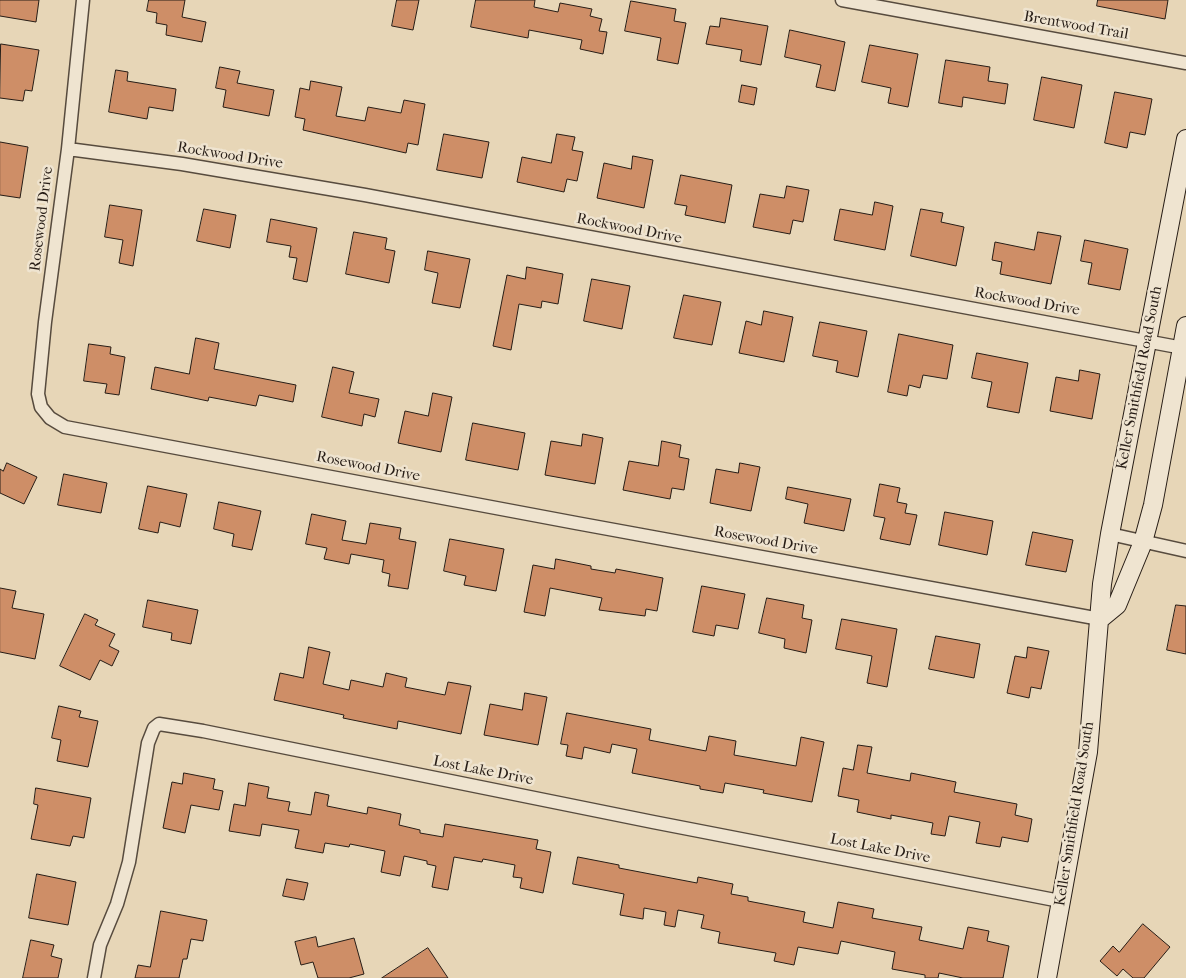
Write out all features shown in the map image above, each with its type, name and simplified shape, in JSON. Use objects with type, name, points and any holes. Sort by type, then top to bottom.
[{"type":"main road","name":"Keller Smithfield Road South","points":[[1047,978],[1088,752],[1102,584],[1110,534],[1186,139]]},
{"type":"main road","points":[[1100,618],[1117,604],[1143,542],[1153,505],[1186,326]]},
{"type":"street","name":"Rosewood Drive","points":[[83,0],[68,149],[45,322],[38,394],[41,408],[50,418],[65,427],[576,523],[1100,618]]},
{"type":"street","name":"Brentwood Trail","points":[[842,0],[1186,63]]},
{"type":"street","name":"Rockwood Drive","points":[[68,149],[182,164],[365,195],[1183,348]]},
{"type":"street","points":[[1110,534],[1186,552]]},
{"type":"street","name":"Lost Lake Drive","points":[[94,978],[100,945],[117,904],[129,862],[148,743],[154,728],[159,724],[1060,901]]},
{"type":"building","points":[[0,0],[39,0],[36,22],[0,16]]},
{"type":"building","points":[[149,0],[185,0],[182,17],[206,22],[202,42],[166,35],[167,25],[156,23],[157,13],[147,11]]},
{"type":"building","points":[[397,0],[419,0],[413,30],[392,26]]},
{"type":"building","points":[[476,0],[535,0],[534,7],[558,12],[560,3],[592,9],[590,16],[602,19],[599,31],[607,32],[603,54],[580,49],[582,40],[529,30],[528,38],[471,27]]},
{"type":"building","points":[[1098,0],[1168,0],[1165,19],[1097,6]]},
{"type":"building","points":[[631,1],[676,9],[674,21],[686,23],[678,64],[657,60],[661,38],[625,31]]},
{"type":"building","points":[[721,18],[768,26],[761,65],[740,61],[742,50],[706,44],[710,26],[719,27]]},
{"type":"building","points":[[790,30],[845,42],[835,91],[816,87],[821,65],[785,57]]},
{"type":"building","points":[[1,44],[39,50],[32,91],[25,90],[23,101],[0,98]]},
{"type":"building","points":[[870,45],[918,54],[908,107],[888,103],[891,88],[862,82]]},
{"type":"building","points":[[946,60],[990,67],[988,81],[1008,84],[1005,104],[963,97],[962,107],[939,103]]},
{"type":"building","points":[[220,67],[240,71],[237,83],[274,90],[269,116],[223,107],[226,90],[216,88]]},
{"type":"building","points":[[116,70],[128,72],[127,81],[176,89],[173,111],[149,107],[147,119],[109,112]]},
{"type":"building","points":[[1042,77],[1082,85],[1074,128],[1034,120]]},
{"type":"building","points":[[311,81],[342,87],[336,116],[365,121],[368,107],[401,113],[404,100],[425,104],[418,145],[408,143],[406,153],[303,130],[305,119],[295,117],[300,88],[309,90]]},
{"type":"building","points":[[742,85],[757,88],[754,105],[739,102]]},
{"type":"building","points":[[1115,92],[1152,99],[1145,135],[1130,132],[1127,148],[1105,143]]},
{"type":"building","points":[[444,134],[489,142],[482,178],[437,170]]},
{"type":"building","points":[[557,134],[575,137],[572,150],[583,152],[577,181],[567,179],[564,192],[517,182],[522,157],[551,163]]},
{"type":"building","points":[[0,142],[28,147],[20,198],[0,195]]},
{"type":"building","points":[[633,156],[653,160],[644,208],[597,198],[604,163],[631,169]]},
{"type":"building","points":[[681,175],[732,185],[725,223],[685,215],[687,206],[675,204]]},
{"type":"building","points":[[787,186],[809,190],[803,222],[793,220],[790,234],[753,227],[760,194],[784,198]]},
{"type":"building","points":[[875,202],[893,206],[885,250],[834,240],[840,209],[872,215]]},
{"type":"building","points":[[110,205],[142,210],[133,266],[119,263],[123,240],[105,237]]},
{"type":"building","points":[[204,209],[236,215],[230,248],[197,241]]},
{"type":"building","points":[[921,209],[943,213],[941,222],[964,227],[956,266],[911,256]]},
{"type":"building","points":[[271,219],[317,228],[307,282],[293,279],[297,258],[289,257],[291,246],[267,242]]},
{"type":"building","points":[[354,232],[387,238],[385,249],[395,251],[389,283],[346,274]]},
{"type":"building","points":[[1038,232],[1061,236],[1051,284],[1000,274],[1002,262],[992,260],[995,242],[1034,250]]},
{"type":"building","points":[[1085,240],[1128,249],[1120,290],[1088,284],[1092,263],[1081,261]]},
{"type":"building","points":[[428,251],[470,259],[460,308],[432,303],[438,273],[425,270]]},
{"type":"building","points":[[527,267],[563,274],[558,304],[542,301],[541,308],[519,304],[511,350],[493,346],[507,275],[525,279]]},
{"type":"building","points":[[592,279],[630,286],[622,329],[584,321]]},
{"type":"building","points":[[684,295],[721,302],[712,345],[674,338]]},
{"type":"building","points":[[764,311],[793,317],[784,362],[739,353],[746,321],[761,325]]},
{"type":"building","points":[[820,322],[867,331],[858,377],[836,372],[838,361],[813,356]]},
{"type":"building","points":[[899,334],[953,345],[947,379],[923,375],[920,388],[909,385],[907,396],[888,392]]},
{"type":"building","points":[[196,338],[219,343],[214,369],[296,385],[293,402],[259,395],[256,406],[209,397],[208,401],[151,389],[155,367],[189,374]]},
{"type":"building","points":[[89,344],[111,347],[110,354],[125,357],[119,395],[105,393],[107,384],[84,381]]},
{"type":"building","points":[[977,353],[1028,363],[1019,413],[987,407],[992,382],[972,378]]},
{"type":"building","points":[[333,367],[354,372],[349,393],[379,399],[375,417],[364,414],[362,426],[322,417]]},
{"type":"building","points":[[1080,370],[1100,374],[1092,419],[1050,411],[1056,377],[1078,381]]},
{"type":"building","points":[[433,393],[452,397],[441,452],[398,443],[405,411],[428,416]]},
{"type":"building","points":[[473,423],[525,433],[518,470],[466,460]]},
{"type":"building","points":[[583,434],[603,438],[595,484],[545,475],[551,441],[581,446]]},
{"type":"building","points":[[662,441],[681,445],[679,457],[689,459],[684,490],[672,488],[670,499],[623,490],[629,461],[658,466]]},
{"type":"building","points":[[7,463],[37,477],[24,504],[0,493],[0,469],[3,471]]},
{"type":"building","points":[[740,463],[760,467],[751,511],[710,503],[716,469],[738,473]]},
{"type":"building","points":[[64,474],[107,483],[101,513],[58,505]]},
{"type":"building","points":[[880,484],[900,488],[897,502],[907,504],[905,513],[917,515],[910,545],[880,539],[885,518],[874,516]]},
{"type":"building","points":[[148,486],[187,494],[180,527],[160,522],[158,533],[139,529]]},
{"type":"building","points":[[788,487],[851,499],[844,531],[804,523],[808,504],[786,499]]},
{"type":"building","points":[[219,502],[261,511],[252,550],[232,546],[234,534],[214,529]]},
{"type":"building","points":[[945,512],[993,521],[987,555],[939,545]]},
{"type":"building","points":[[312,514],[346,521],[342,540],[366,544],[370,523],[401,528],[399,539],[416,542],[408,589],[388,586],[390,574],[382,572],[384,560],[351,554],[349,564],[324,559],[327,548],[306,544]]},
{"type":"building","points":[[1033,532],[1073,540],[1066,572],[1026,565]]},
{"type":"building","points":[[450,539],[504,549],[496,591],[464,585],[466,576],[444,571]]},
{"type":"building","points":[[556,559],[591,566],[591,569],[615,573],[616,569],[663,578],[657,611],[646,609],[645,616],[599,610],[602,598],[550,588],[545,616],[524,612],[533,565],[554,569]]},
{"type":"building","points":[[702,586],[745,594],[738,629],[716,625],[714,636],[693,632]]},
{"type":"building","points":[[0,588],[16,591],[12,608],[44,614],[35,659],[0,652]]},
{"type":"building","points":[[767,598],[804,605],[802,618],[812,620],[806,653],[784,648],[785,639],[759,633]]},
{"type":"building","points":[[148,600],[198,610],[191,644],[171,640],[172,633],[143,627]]},
{"type":"building","points":[[1176,605],[1186,606],[1186,654],[1167,650]]},
{"type":"building","points":[[85,614],[98,620],[95,625],[115,634],[109,646],[119,651],[112,666],[100,660],[90,680],[60,666]]},
{"type":"building","points":[[842,619],[897,629],[887,687],[867,683],[872,656],[836,649]]},
{"type":"building","points":[[936,636],[980,644],[974,678],[929,669]]},
{"type":"building","points":[[309,647],[330,652],[323,684],[349,690],[351,680],[383,687],[386,673],[407,678],[405,687],[445,695],[448,682],[471,686],[461,734],[398,721],[397,729],[343,718],[344,715],[274,700],[280,673],[303,678]]},
{"type":"building","points":[[1028,647],[1049,651],[1041,689],[1031,687],[1029,698],[1007,693],[1015,656],[1026,658]]},
{"type":"building","points":[[525,693],[547,697],[538,745],[484,735],[490,704],[522,710]]},
{"type":"building","points":[[59,706],[81,711],[79,717],[98,721],[88,767],[57,761],[61,740],[52,738]]},
{"type":"building","points":[[567,713],[651,729],[649,740],[706,751],[709,736],[736,741],[734,755],[796,766],[801,737],[824,742],[812,802],[763,793],[764,790],[725,783],[723,793],[700,789],[700,786],[632,773],[637,749],[612,744],[610,753],[584,747],[582,759],[566,756],[568,745],[561,744]]},
{"type":"building","points":[[858,745],[872,747],[867,773],[910,781],[911,773],[956,782],[954,792],[1017,804],[1015,815],[1032,819],[1028,842],[1002,837],[1000,847],[976,843],[980,822],[949,816],[945,836],[931,834],[933,823],[891,815],[891,819],[857,812],[859,800],[838,796],[843,768],[853,770]]},
{"type":"building","points":[[184,773],[215,779],[213,789],[223,791],[219,810],[191,805],[185,833],[163,828],[172,782],[182,784]]},
{"type":"building","points":[[249,783],[269,787],[267,798],[290,802],[288,811],[311,815],[315,792],[329,795],[327,806],[367,814],[368,807],[401,814],[399,825],[420,830],[420,833],[443,837],[445,824],[538,840],[536,849],[551,852],[543,893],[520,888],[522,878],[513,877],[515,865],[483,859],[482,862],[454,857],[448,890],[432,887],[436,866],[427,864],[427,861],[404,856],[400,876],[381,872],[385,851],[350,844],[349,847],[325,843],[323,853],[295,848],[299,830],[262,824],[260,836],[229,831],[234,804],[245,806]]},
{"type":"building","points":[[36,788],[91,798],[84,838],[73,836],[70,846],[31,839],[38,805],[34,804]]},
{"type":"building","points":[[578,857],[619,865],[619,868],[697,883],[698,877],[733,884],[731,894],[748,897],[748,901],[805,912],[803,922],[833,928],[838,902],[874,909],[872,918],[922,927],[919,940],[963,949],[968,927],[989,931],[987,941],[1009,946],[1003,978],[963,978],[939,973],[938,978],[925,978],[925,975],[892,969],[895,952],[841,941],[838,954],[798,947],[794,965],[774,961],[776,953],[718,943],[720,932],[701,928],[704,915],[678,910],[675,927],[664,925],[666,912],[644,908],[643,919],[620,915],[624,894],[573,884]]},
{"type":"building","points":[[37,874],[76,882],[68,925],[29,918]]},
{"type":"building","points":[[287,879],[308,883],[304,900],[283,896]]},
{"type":"building","points":[[161,911],[207,920],[203,941],[191,939],[187,959],[183,959],[179,978],[135,978],[138,965],[150,967]]},
{"type":"building","points":[[1143,924],[1170,947],[1144,978],[1133,978],[1123,969],[1117,976],[1100,961],[1113,946],[1119,952]]},
{"type":"building","points":[[316,937],[318,947],[354,938],[364,974],[349,978],[318,978],[313,962],[301,965],[295,942]]},
{"type":"building","points":[[31,940],[54,945],[51,956],[62,959],[58,978],[23,978]]},
{"type":"building","points":[[428,948],[448,978],[382,978]]}]
